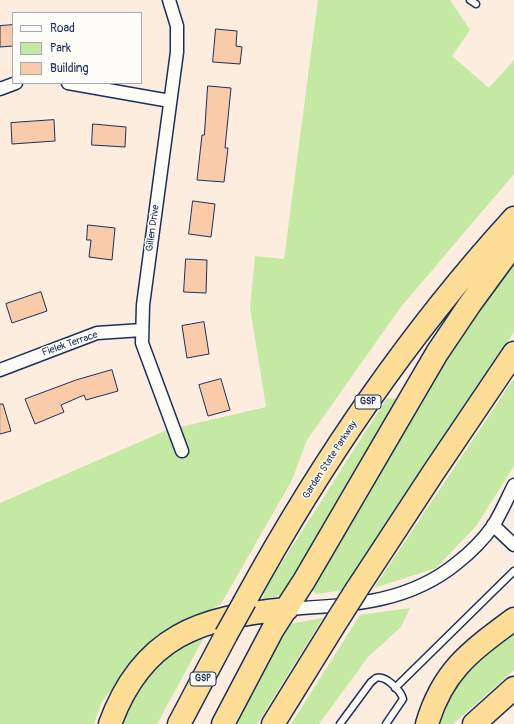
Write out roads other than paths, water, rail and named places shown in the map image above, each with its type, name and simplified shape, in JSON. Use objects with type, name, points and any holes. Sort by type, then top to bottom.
[{"type":"highway","name":"Garden State Parkway","points":[[179,724],[226,635],[291,520],[368,403],[452,291],[514,218]]},
{"type":"highway","points":[[223,724],[274,629],[441,347],[470,304],[514,244]]},
{"type":"highway","points":[[273,724],[415,499],[514,353]]},
{"type":"highway","points":[[110,724],[122,697],[136,673],[156,652],[169,642],[193,629],[211,622],[253,613],[287,609]]},
{"type":"highway","points":[[427,724],[439,694],[453,670],[482,642],[514,619]]},
{"type":"highway","points":[[474,724],[514,688]]},
{"type":"street","name":"Gillen Drive","points":[[169,0],[177,26],[177,52],[143,305],[142,343],[182,451]]},
{"type":"street","points":[[0,89],[13,84]]},
{"type":"street","points":[[74,84],[170,101]]},
{"type":"street","name":"Fielek Terrace","points":[[0,370],[97,333],[142,330]]},
{"type":"street","points":[[287,609],[358,603],[385,599],[411,591],[438,577],[452,568],[475,548],[493,525],[514,485]]},
{"type":"street","points":[[493,525],[514,545]]},
{"type":"lane","points":[[470,0],[476,4]]},
{"type":"lane","points":[[395,688],[514,571]]},
{"type":"lane","points":[[340,724],[371,682],[376,678],[381,678],[388,681],[402,694],[403,699],[386,724]]}]
